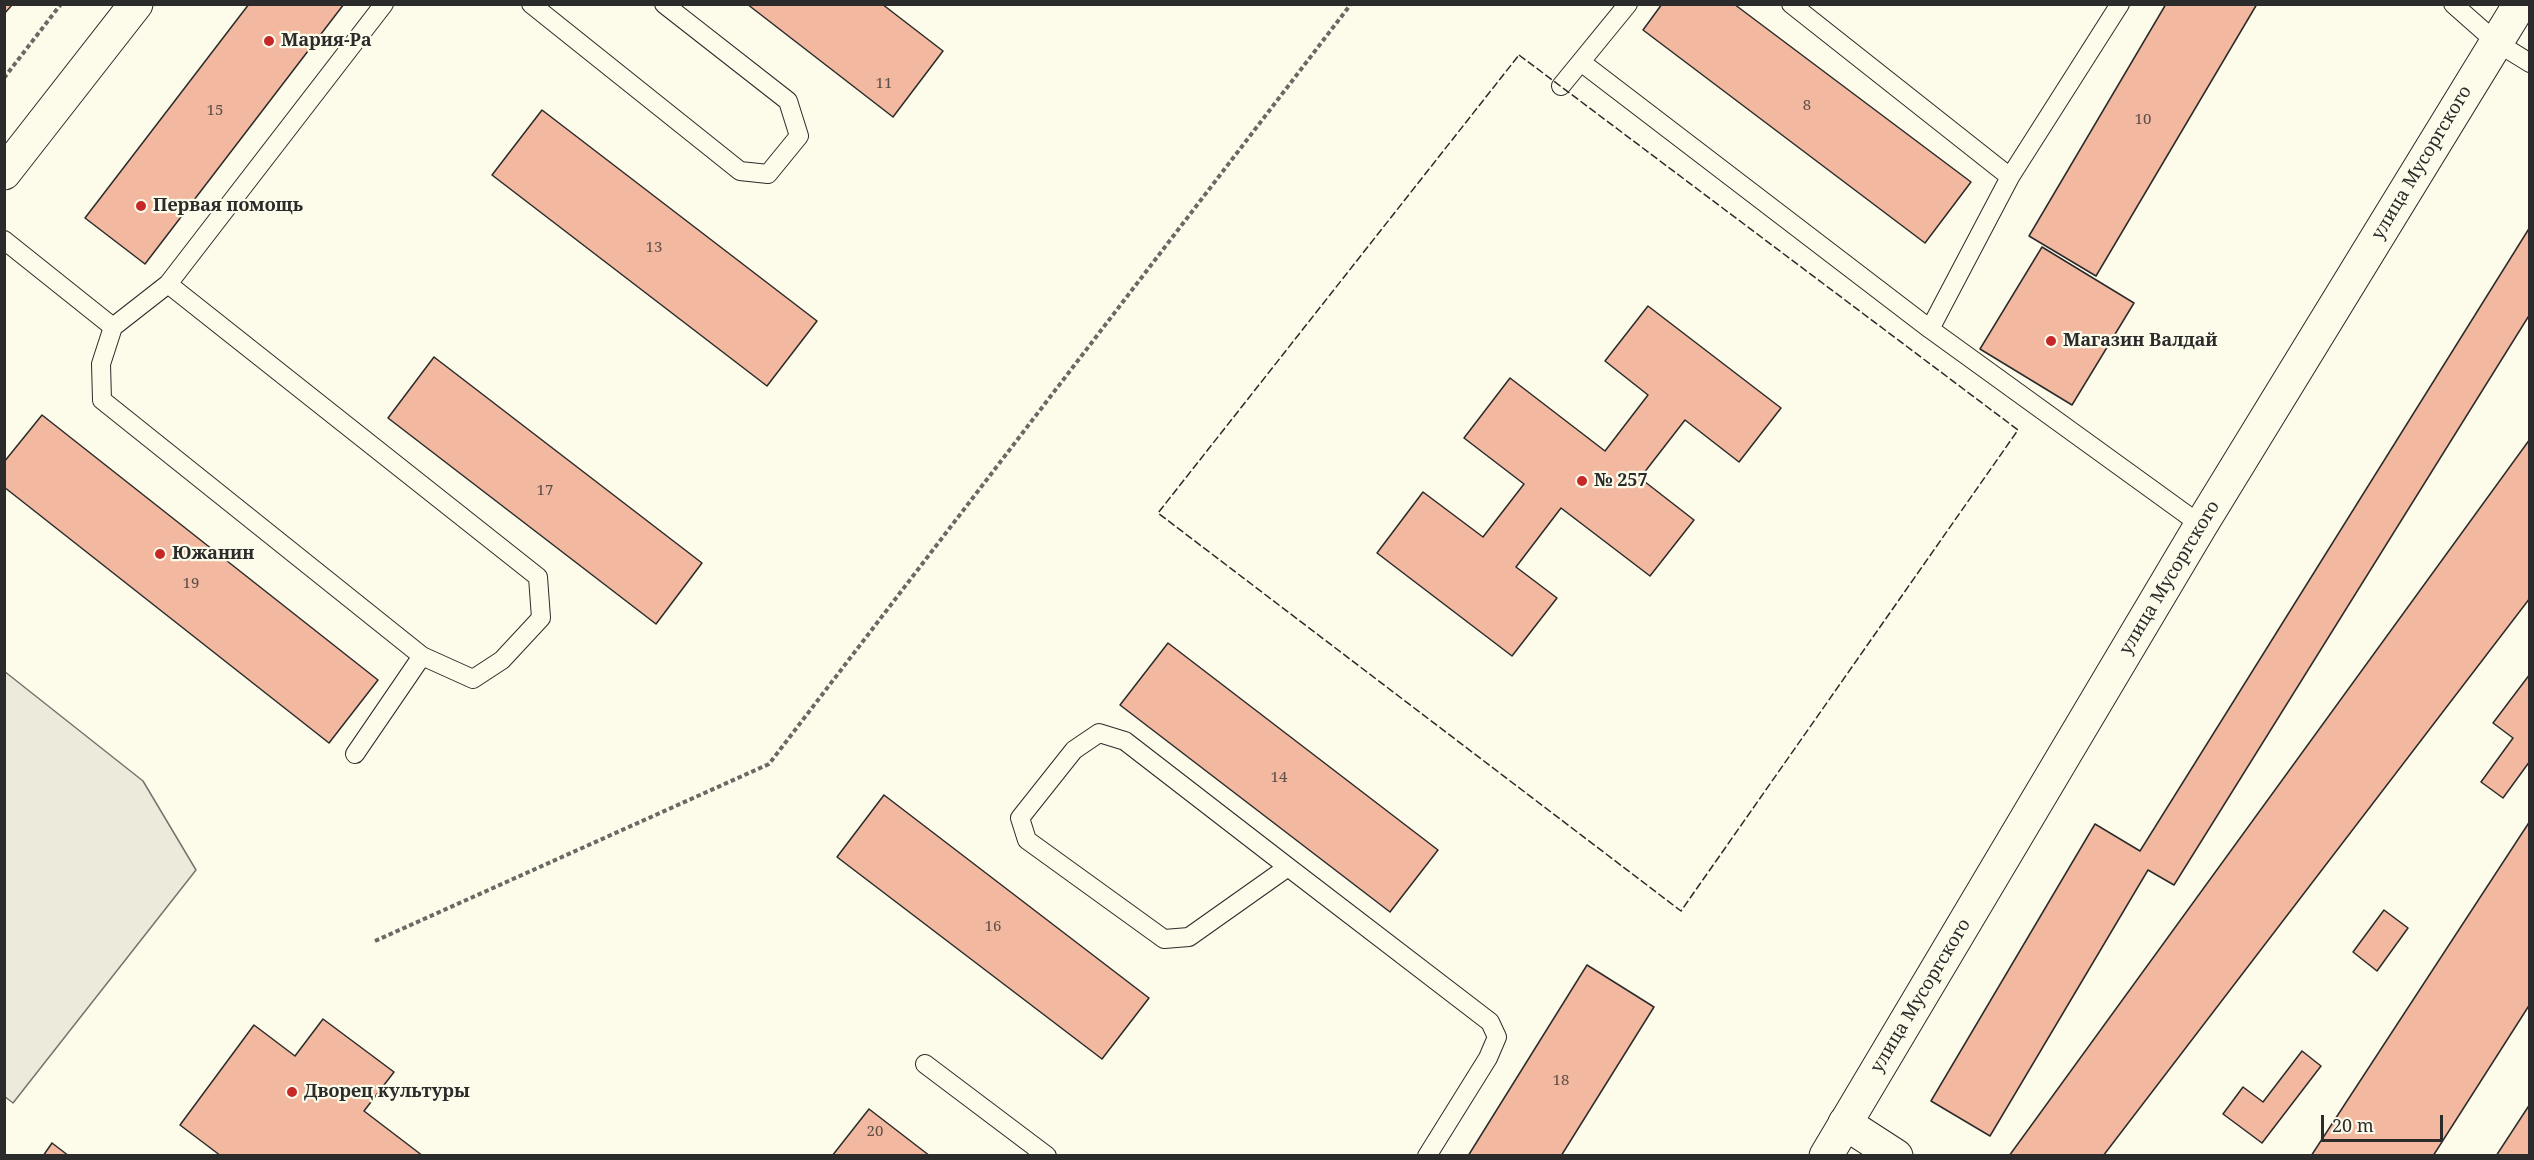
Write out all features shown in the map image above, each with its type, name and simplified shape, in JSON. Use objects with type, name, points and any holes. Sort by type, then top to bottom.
[{"type":"street","points":[[4,173],[136,4]]},
{"type":"street","name":"улица Мусоргского","points":[[1826,1155],[2201,525],[2520,4]]},
{"type":"street","points":[[1845,1123],[1896,1155]]},
{"type":"lane","points":[[168,284],[538,577],[541,618],[502,660],[473,679],[422,656],[102,400],[101,364],[113,327],[168,284],[384,4]]},
{"type":"lane","points":[[531,4],[740,171],[768,174],[799,136],[788,101],[664,4]]},
{"type":"lane","points":[[1561,86],[1628,4]]},
{"type":"lane","points":[[1791,4],[2010,177]]},
{"type":"lane","points":[[1930,329],[2010,177],[2120,4]]},
{"type":"lane","points":[[2454,4],[2496,42],[2529,63]]},
{"type":"lane","points":[[1581,62],[1930,329],[2201,525]]},
{"type":"lane","points":[[4,240],[113,327]]},
{"type":"lane","points":[[356,754],[422,656]]},
{"type":"lane","points":[[1288,867],[1190,937],[1164,939],[1027,840],[1020,818],[1074,750],[1099,733],[1125,741],[1490,1022],[1497,1037],[1488,1058],[1427,1155]]},
{"type":"lane","points":[[925,1064],[1047,1155]]},
{"type":"path","points":[[4,78],[61,4]]},
{"type":"path","points":[[375,941],[770,764],[1351,4]]},
{"type":"shaded area","points":[[4,671],[143,781],[196,870],[13,1103],[4,1096]]},
{"type":"building","points":[[4,4],[12,5],[4,14]]},
{"type":"building","points":[[249,4],[344,4],[145,264],[85,218]]},
{"type":"building","points":[[747,4],[882,4],[943,51],[893,117]]},
{"type":"building","points":[[1662,4],[1734,4],[1971,182],[1925,243],[1643,30]]},
{"type":"building","points":[[2166,4],[2257,4],[2096,276],[2029,236]]},
{"type":"building","points":[[542,110],[817,321],[767,386],[492,175]]},
{"type":"building","points":[[2530,227],[2530,314],[2174,885],[2148,870],[1990,1136],[1931,1101],[2095,824],[2140,851]]},
{"type":"building","points":[[2042,247],[2134,303],[2072,405],[1980,349]]},
{"type":"building","name":"№ 257","points":[[1648,306],[1781,408],[1739,462],[1685,420],[1640,478],[1694,520],[1650,576],[1561,508],[1516,567],[1557,598],[1512,656],[1377,553],[1423,492],[1483,537],[1524,484],[1464,438],[1510,378],[1605,451],[1648,395],[1605,361]]},
{"type":"building","points":[[434,357],[702,563],[656,624],[388,418]]},
{"type":"building","points":[[42,415],[378,680],[329,743],[4,487],[4,462]]},
{"type":"building","points":[[2530,439],[2530,598],[2103,1156],[2009,1156]]},
{"type":"building","points":[[1168,643],[1438,850],[1390,912],[1120,705]]},
{"type":"building","points":[[2530,674],[2530,761],[2503,798],[2481,782],[2513,738],[2493,723]]},
{"type":"building","points":[[884,795],[1149,998],[1102,1059],[837,857]]},
{"type":"building","points":[[2530,821],[2530,1004],[2433,1156],[2311,1156]]},
{"type":"building","points":[[2384,910],[2408,928],[2377,971],[2353,952]]},
{"type":"building","points":[[1587,965],[1654,1007],[1561,1156],[1468,1156]]},
{"type":"building","name":"Дворец культуры","points":[[323,1019],[394,1072],[364,1111],[423,1156],[221,1156],[180,1125],[254,1025],[295,1056]]},
{"type":"building","points":[[2302,1051],[2321,1066],[2262,1143],[2223,1114],[2243,1087],[2263,1102]]},
{"type":"building","points":[[2530,1104],[2530,1156],[2496,1156]]},
{"type":"building","points":[[869,1109],[930,1156],[832,1156]]},
{"type":"building","points":[[52,1143],[69,1156],[43,1156]]},
{"type":"fence","points":[[1519,55],[2018,430],[1681,911],[1158,513],[1519,55]]},
{"type":"place","name":"Мария-Ра","points":[[269,41]]},
{"type":"place","name":"Первая помощь","points":[[141,206]]},
{"type":"place","name":"Магазин Валдай","points":[[2051,341]]},
{"type":"place","name":"№ 257","points":[[1582,481]]},
{"type":"place","name":"Южанин","points":[[160,554]]},
{"type":"place","name":"Дворец культуры","points":[[292,1092]]}]
